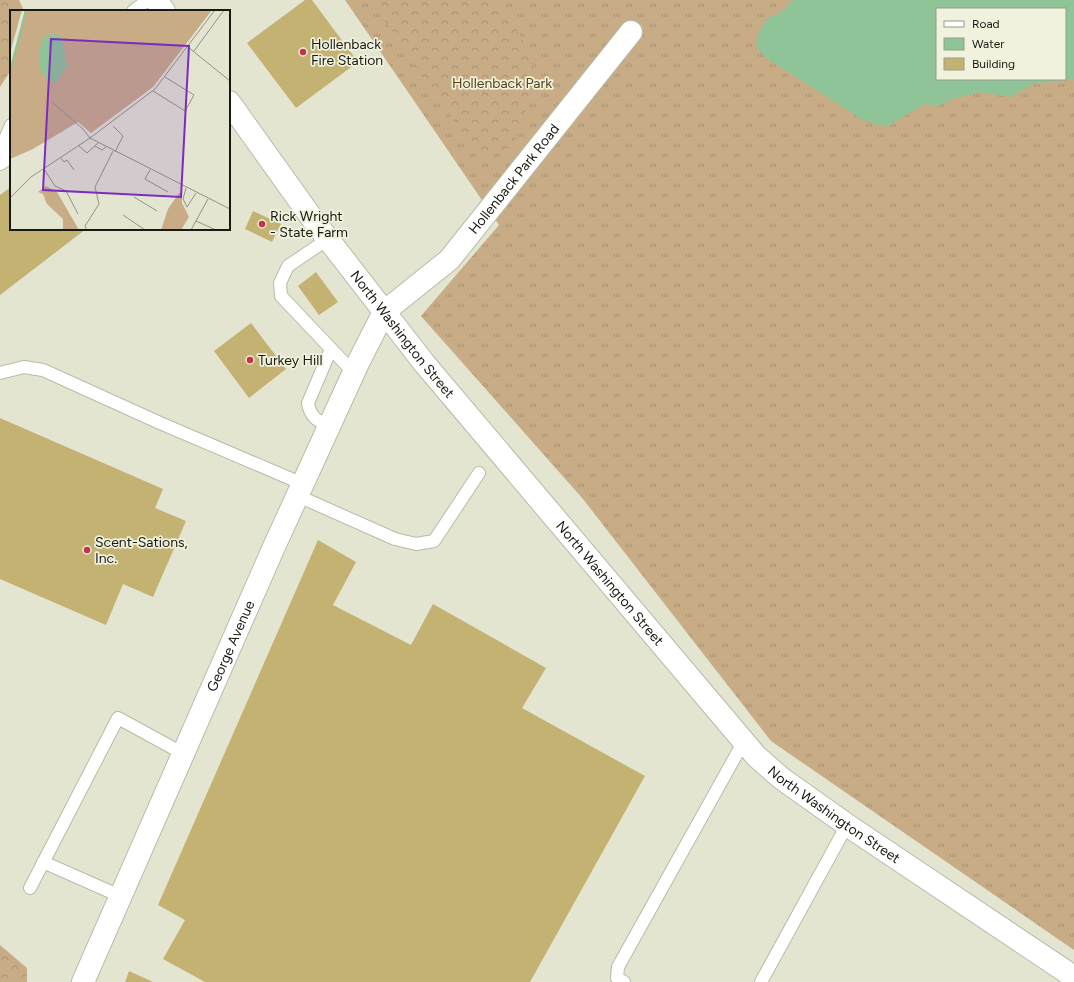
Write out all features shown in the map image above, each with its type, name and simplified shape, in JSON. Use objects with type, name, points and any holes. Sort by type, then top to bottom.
[{"type":"street","points":[[156,0],[163,10]]},
{"type":"street","name":"Hollenback Park Road","points":[[384,312],[449,260],[631,32]]},
{"type":"street","name":"North Washington Street","points":[[232,112],[384,312],[440,381],[756,756],[781,778],[1071,978]]},
{"type":"street","name":"George Avenue","points":[[83,982],[300,490],[384,312]]},
{"type":"lane","points":[[133,10],[148,0]]},
{"type":"lane","points":[[0,164],[5,161],[3,144],[10,127]]},
{"type":"lane","points":[[328,239],[288,266],[280,283],[280,296],[354,373]]},
{"type":"lane","points":[[329,428],[309,412],[308,403],[331,349]]},
{"type":"lane","points":[[0,373],[24,367],[42,370],[300,490],[396,539],[416,544],[434,541],[479,473]]},
{"type":"lane","points":[[30,888],[118,718],[184,754]]},
{"type":"lane","points":[[624,982],[617,978],[618,967],[744,742]]},
{"type":"lane","points":[[761,982],[848,825]]},
{"type":"lane","points":[[43,862],[120,896]]},
{"type":"green space","points":[[0,0],[19,0],[24,10],[10,10],[10,72],[0,87]]},
{"type":"green space","name":"Hollenback Park","points":[[345,0],[1074,0],[1074,950],[771,741],[583,499],[421,316],[499,225]]},
{"type":"green space","name":"Hollenback Park","points":[[371,0],[498,0],[523,40],[537,76],[514,146],[480,159]]},
{"type":"green space","points":[[0,945],[27,968],[27,982],[0,982]]},
{"type":"water","points":[[793,0],[1074,0],[1074,79],[1066,80],[1066,8],[936,8],[936,80],[1066,80],[1033,84],[1010,97],[980,92],[952,99],[939,106],[924,104],[890,125],[878,125],[863,120],[765,57],[756,45],[759,32],[768,18],[779,14]]},
{"type":"building","name":"Hollenback Fire Station","points":[[305,0],[312,0],[358,62],[296,108],[247,43]]},
{"type":"building","points":[[10,188],[10,230],[85,230],[0,295],[0,195]]},
{"type":"building","points":[[253,211],[281,224],[272,242],[245,229]]},
{"type":"building","name":"Turkey Hill","points":[[316,272],[338,302],[319,315],[298,286]]},
{"type":"building","name":"Turkey Hill","points":[[251,323],[286,369],[249,398],[214,351]]},
{"type":"building","name":"Scent-Sations, Inc.","points":[[0,418],[163,489],[155,508],[186,521],[153,597],[123,584],[106,625],[0,579]]},
{"type":"building","points":[[318,540],[356,562],[333,605],[411,645],[433,604],[546,668],[522,708],[645,776],[530,982],[205,982],[163,959],[185,920],[158,905]]},
{"type":"building","points":[[129,971],[153,982],[125,982]]},
{"type":"place","name":"Hollenback Fire Station","points":[[303,52]]},
{"type":"place","name":"Rick Wright - State Farm","points":[[262,224]]},
{"type":"place","name":"Turkey Hill","points":[[250,360]]},
{"type":"place","name":"Scent-Sations, Inc.","points":[[87,550]]}]
